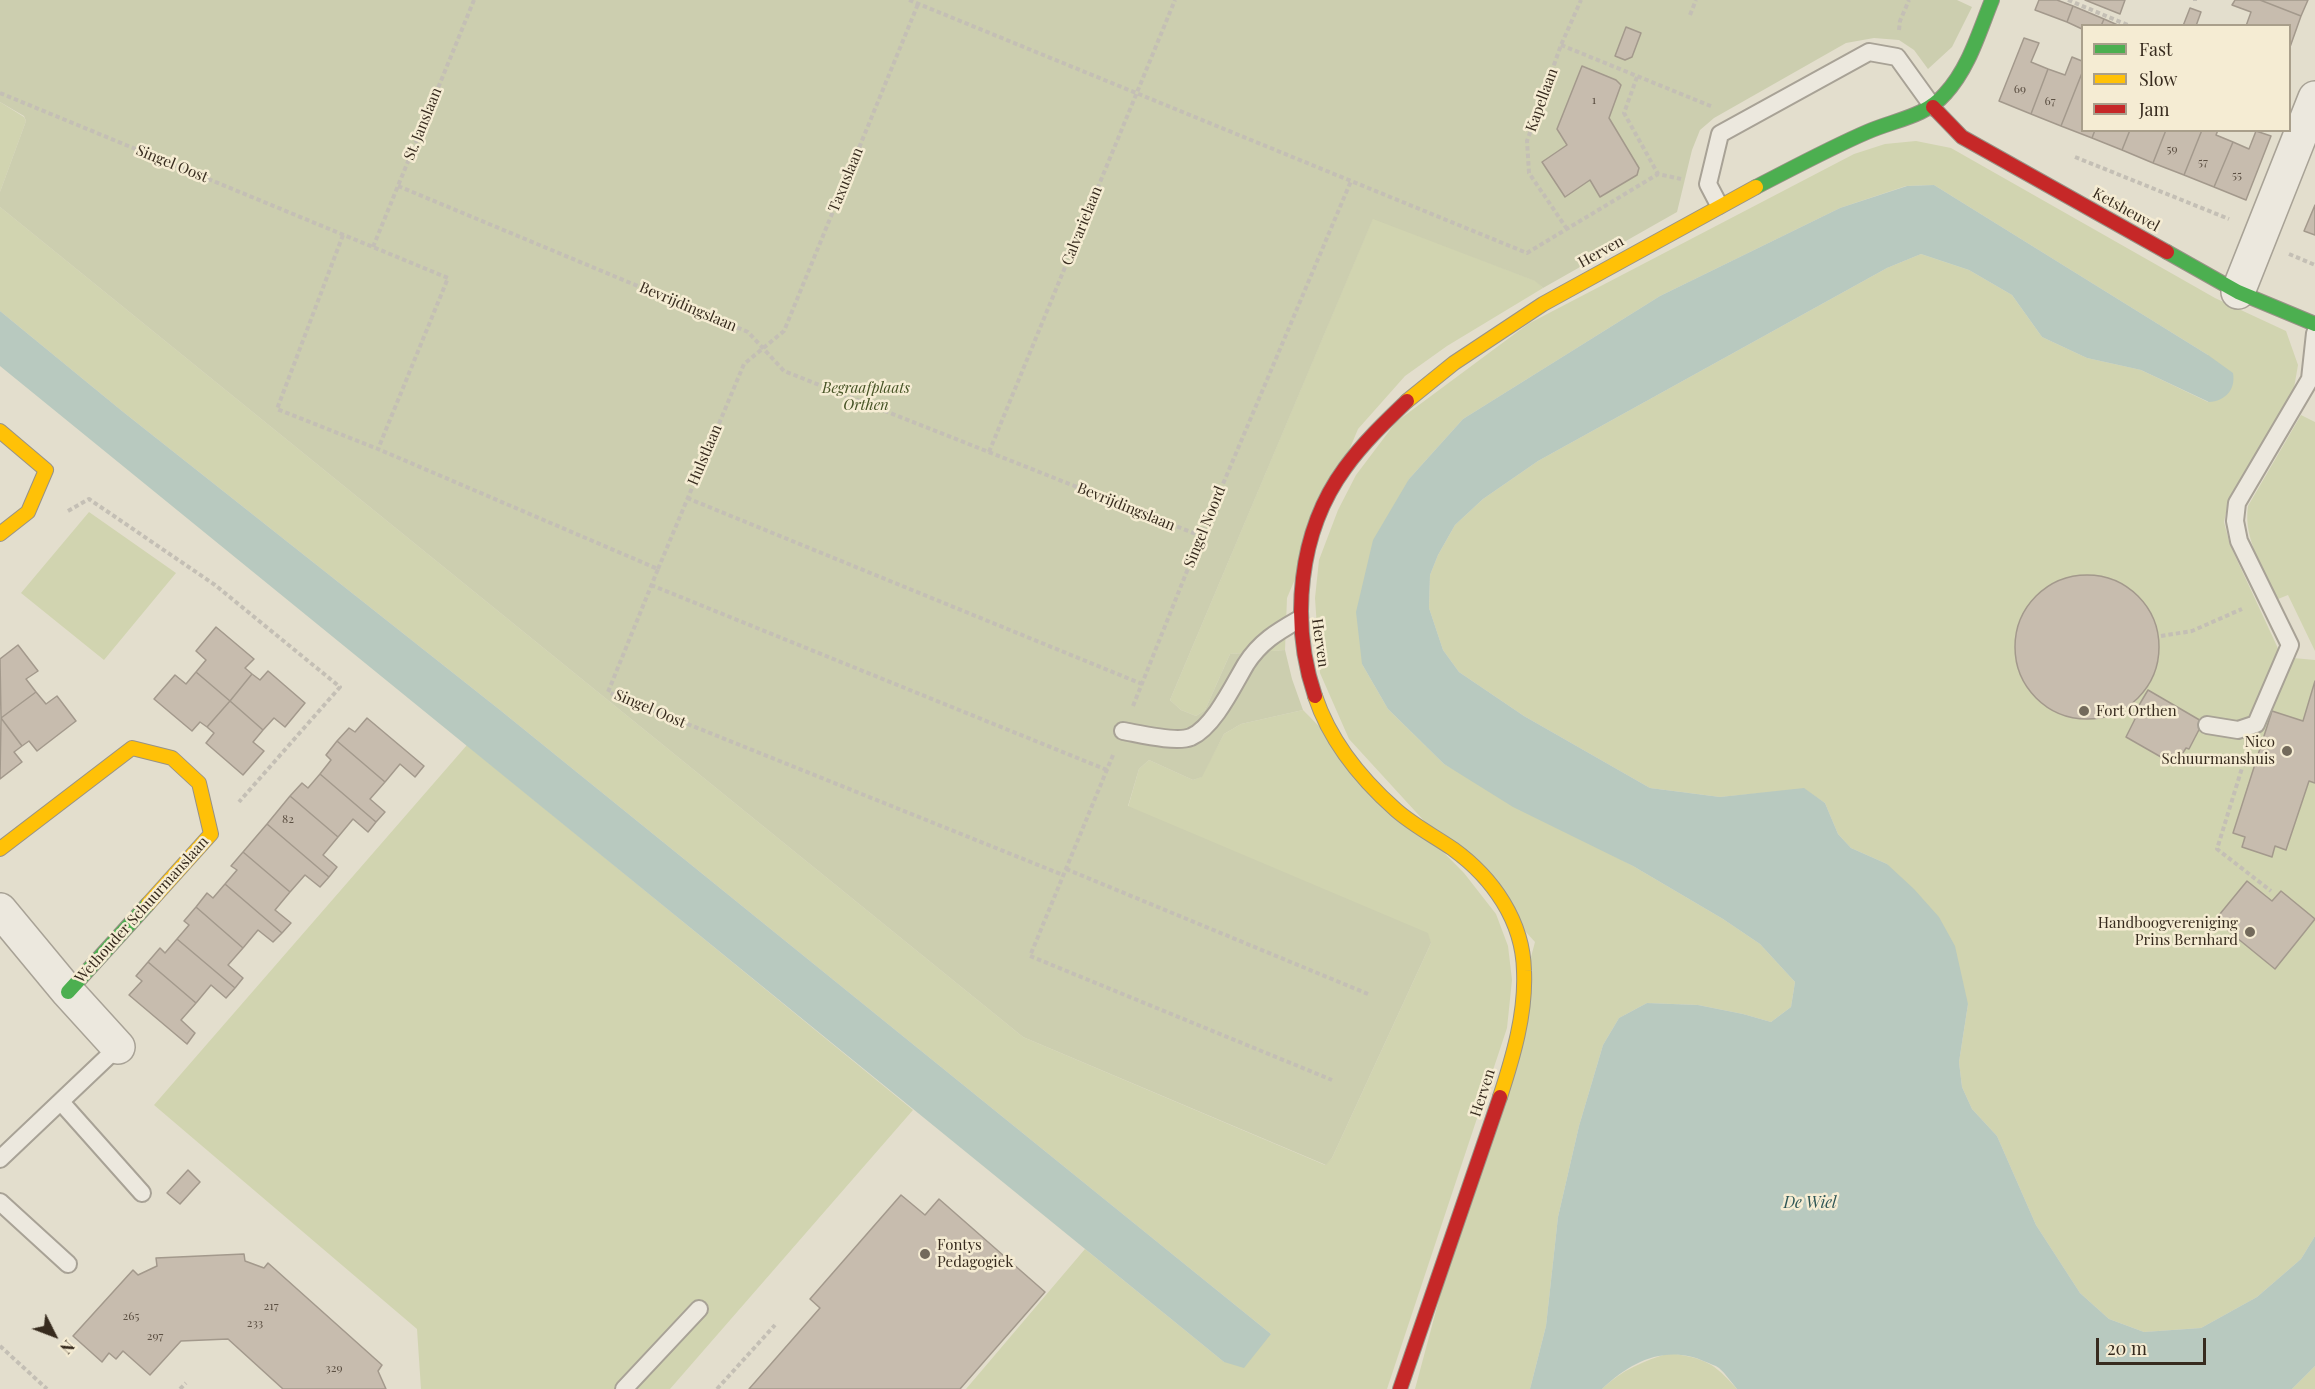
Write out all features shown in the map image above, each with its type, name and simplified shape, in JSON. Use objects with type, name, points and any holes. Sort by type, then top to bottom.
[{"type":"street","points":[[1933,107],[1949,90],[1966,64],[1992,0]]},
{"type":"street","points":[[2238,292],[2315,98]]},
{"type":"street","name":"Herven","points":[[1400,1389],[1502,1090],[1516,1040],[1524,982],[1521,944],[1507,907],[1473,865],[1398,811],[1367,783],[1338,747],[1317,707],[1307,674],[1298,620],[1306,561],[1323,508],[1344,470],[1390,415],[1451,365],[1551,298],[1719,205],[1869,131],[1933,107]]},
{"type":"street","name":"Ketsheuvel","points":[[1933,107],[1962,137],[2238,292],[2315,324]]},
{"type":"street","points":[[0,431],[46,470],[28,512],[0,534]]},
{"type":"street","name":"Wethouder Schuurmanslaan","points":[[0,849],[132,747],[172,758],[199,783],[211,834],[68,992]]},
{"type":"street","name":"Wethouder Schuurmanslaan","points":[[0,910],[68,992],[118,1047]]},
{"type":"lane","points":[[1719,205],[1708,184],[1720,134],[1869,52],[1897,57],[1933,107]]},
{"type":"lane","points":[[2207,725],[2238,730],[2256,724],[2290,645],[2239,541],[2235,522],[2237,504],[2310,379],[2315,333]]},
{"type":"lane","points":[[1123,731],[1160,738],[1191,737],[1208,725],[1237,682],[1246,663],[1269,636],[1298,620]]},
{"type":"lane","points":[[0,1160],[118,1047]]},
{"type":"lane","points":[[61,1102],[142,1193]]},
{"type":"lane","points":[[0,1202],[68,1264]]},
{"type":"lane","points":[[624,1389],[699,1309]]},
{"type":"path","name":"St. Janslaan","points":[[373,247],[474,0]]},
{"type":"path","points":[[909,0],[1527,253],[1658,174],[1708,184]]},
{"type":"path","name":"Calvarielaan","points":[[989,452],[1175,0]]},
{"type":"path","name":"Kapellaan","points":[[1567,229],[1529,173],[1527,141],[1561,45],[1581,0]]},
{"type":"path","points":[[1690,15],[1696,0]]},
{"type":"path","points":[[2068,0],[2125,24]]},
{"type":"path","name":"Taxuslaan","points":[[763,348],[784,331],[918,4]]},
{"type":"path","points":[[1561,45],[1745,120]]},
{"type":"path","points":[[1636,77],[1624,113],[1658,174]]},
{"type":"path","name":"Singel Oost","points":[[0,93],[448,278],[378,449]]},
{"type":"path","points":[[2065,153],[2261,232]]},
{"type":"path","name":"Singel Noord","points":[[1332,1080],[1030,956],[1201,536],[1352,181]]},
{"type":"path","name":"Bevrijdingslaan","points":[[398,186],[748,332],[784,370],[1201,536]]},
{"type":"path","points":[[343,235],[277,409],[378,449],[658,569]]},
{"type":"path","name":"Hulstlaan","points":[[658,569],[744,364],[763,348]]},
{"type":"path","points":[[687,498],[1142,684]]},
{"type":"path","points":[[28,512],[52,519],[89,499],[215,585],[340,687],[211,834]]},
{"type":"path","name":"Singel Oost","points":[[658,569],[608,692],[1064,875]]},
{"type":"path","points":[[651,585],[1107,771]]},
{"type":"path","points":[[2161,636],[2192,632],[2267,598]]},
{"type":"path","points":[[2256,724],[2217,849],[2271,891]]},
{"type":"path","points":[[1066,869],[1368,994]]},
{"type":"path","points":[[717,1389],[775,1325]]},
{"type":"path","points":[[0,1346],[47,1389]]},
{"type":"path","points":[[180,1389],[186,1383]]},
{"type":"green space","name":"Begraafplaats Orthen","points":[[0,0],[1957,0],[1972,7],[1952,47],[1928,69],[1914,50],[1899,40],[1874,38],[1846,43],[1714,118],[1700,130],[1692,150],[1677,212],[1543,288],[1535,281],[1373,219],[1170,700],[1181,710],[1196,716],[1205,710],[1230,654],[1285,650],[1303,710],[1241,724],[1224,734],[1202,777],[1193,780],[1149,760],[1139,769],[1128,806],[1428,933],[1431,943],[1332,1158],[1326,1165],[1023,1037],[0,207],[0,192],[26,121],[24,116],[0,102]]},
{"type":"green space","points":[[0,102],[24,117],[26,121],[0,192]]},
{"type":"green space","points":[[1916,141],[1951,148],[2215,298],[2286,331],[2298,365],[2294,388],[2229,499],[2224,522],[2230,545],[2282,657],[2315,660],[2315,1236],[2301,1259],[2257,1297],[2201,1328],[2144,1332],[2109,1319],[2080,1293],[2036,1225],[1997,1136],[1972,1109],[1962,1087],[1959,1062],[1968,1004],[1887,864],[1851,848],[1838,834],[1825,803],[1804,789],[1720,797],[1650,788],[1524,716],[1459,672],[1443,650],[1429,608],[1430,575],[1455,525],[1483,499],[1538,461],[1887,268],[1921,254],[1969,270],[2012,295],[2042,337],[2087,358],[2141,370],[2208,402],[2208,355],[1934,185],[1906,186],[1840,208],[1660,296],[1463,419],[1409,479],[1362,664],[1388,709],[1444,764],[1633,866],[1723,919],[1760,944],[1795,982],[1791,1007],[1771,1022],[1698,1005],[1647,1003],[1619,1018],[1603,1045],[1579,1126],[1558,1217],[1546,1326],[1530,1389],[1415,1389],[1535,942],[1349,739],[1320,673],[1315,598],[1319,560],[1338,510],[1356,475],[1396,422],[1528,324],[1854,154],[1885,144]]},
{"type":"green space","points":[[0,207],[1023,1037],[1325,1165],[1332,1158],[1431,943],[1128,807],[1139,769],[1149,760],[1193,780],[1201,777],[1224,734],[1241,724],[1303,710],[1464,873],[1496,914],[1508,946],[1512,980],[1507,1028],[1387,1389],[966,1389],[1085,1249],[1224,1362],[1271,1334],[500,710],[122,411],[0,311]]},
{"type":"green space","points":[[1373,218],[1536,281],[1543,288],[1447,346],[1405,376],[1358,429],[1287,598],[1285,650],[1230,654],[1205,710],[1196,716],[1181,710],[1170,700]]},
{"type":"green space","points":[[2301,415],[2315,422],[2315,651],[2288,595],[2278,599],[2256,554],[2247,519],[2248,506]]},
{"type":"green space","points":[[89,512],[176,573],[104,660],[21,593]]},
{"type":"green space","points":[[467,745],[913,1110],[670,1389],[421,1389],[417,1329],[154,1105]]},
{"type":"green space","points":[[1670,1353],[1708,1363],[1737,1389],[1602,1389],[1617,1376],[1633,1367]]},
{"type":"green space","points":[[2315,1366],[2315,1389],[2292,1389]]},
{"type":"water","name":"De Wiel","points":[[1934,185],[2208,355],[2233,373],[2233,385],[2228,394],[2209,402],[2141,370],[2087,358],[2042,337],[2012,295],[1969,270],[1921,254],[1887,268],[1538,461],[1483,499],[1455,525],[1438,555],[1430,575],[1429,608],[1443,650],[1459,672],[1524,716],[1650,788],[1720,797],[1804,788],[1825,803],[1838,834],[1851,848],[1887,864],[1914,889],[1939,917],[1955,946],[1968,1004],[1959,1062],[1962,1087],[1972,1109],[1997,1136],[2036,1225],[2080,1293],[2109,1319],[2144,1332],[2201,1328],[2257,1297],[2301,1259],[2315,1236],[2315,1366],[2292,1389],[1737,1389],[1717,1367],[1691,1357],[1663,1355],[1650,1358],[1625,1370],[1602,1389],[1530,1389],[1546,1326],[1558,1217],[1579,1126],[1603,1045],[1619,1018],[1647,1003],[1698,1005],[1771,1022],[1791,1007],[1795,982],[1760,944],[1723,919],[1633,866],[1513,807],[1444,764],[1388,709],[1362,664],[1356,612],[1373,540],[1409,479],[1463,419],[1660,296],[1840,208],[1907,186]]},
{"type":"water","points":[[0,311],[122,411],[500,710],[1271,1334],[1244,1368],[1224,1362],[0,366]]},
{"type":"building","points":[[2039,0],[2057,0],[2073,6],[2067,22],[2035,10]]},
{"type":"building","points":[[2085,0],[2125,0],[2120,14]]},
{"type":"building","points":[[2235,0],[2260,0],[2301,16],[2291,44],[2291,24],[2247,24],[2251,12],[2232,5]]},
{"type":"building","points":[[2260,0],[2308,0],[2301,16]]},
{"type":"building","points":[[2073,6],[2104,19],[2102,24],[2081,24],[2081,29],[2067,22]]},
{"type":"building","points":[[2190,8],[2201,12],[2197,24],[2184,24]]},
{"type":"building","points":[[2104,19],[2115,24],[2102,24]]},
{"type":"building","points":[[1626,27],[1641,33],[1632,57],[1625,60],[1615,56]]},
{"type":"building","points":[[2024,38],[2039,43],[2031,62],[2048,69],[2031,114],[1999,101]]},
{"type":"building","points":[[2072,57],[2081,61],[2081,76],[2061,126],[2031,114],[2048,69],[2065,75]]},
{"type":"building","points":[[1582,66],[1616,80],[1621,85],[1609,118],[1639,168],[1637,175],[1600,197],[1590,180],[1565,197],[1542,162],[1567,145],[1557,129]]},
{"type":"building","points":[[2081,76],[2081,132],[2094,132],[2092,138],[2061,126]]},
{"type":"building","points":[[2094,132],[2129,132],[2122,150],[2092,138]]},
{"type":"building","points":[[2129,132],[2165,132],[2153,163],[2122,150]]},
{"type":"building","points":[[2165,132],[2201,132],[2184,175],[2153,163]]},
{"type":"building","points":[[2201,132],[2217,132],[2216,135],[2233,142],[2214,187],[2184,175]]},
{"type":"building","points":[[2256,132],[2271,136],[2246,200],[2214,187],[2233,142],[2249,149]]},
{"type":"building","points":[[2315,205],[2315,235],[2304,231]]},
{"type":"building","points":[[2087,575],[2115,581],[2138,596],[2153,619],[2159,647],[2153,675],[2138,698],[2115,713],[2087,719],[2059,713],[2036,698],[2021,675],[2015,647],[2021,619],[2036,596],[2059,581]]},
{"type":"building","points":[[216,627],[254,659],[245,668],[252,674],[230,701],[196,672],[206,660],[196,651]]},
{"type":"building","points":[[18,645],[38,671],[26,679],[36,692],[1,718],[0,659]]},
{"type":"building","points":[[268,671],[305,703],[285,727],[274,718],[263,730],[230,701],[252,674],[260,680]]},
{"type":"building","points":[[196,672],[230,701],[207,727],[200,722],[192,731],[154,699],[175,675],[186,684]]},
{"type":"building","name":"Nico Schuurmanshuis","points":[[2315,681],[2315,783],[2309,781],[2286,850],[2275,846],[2272,857],[2242,847],[2245,837],[2233,833],[2272,711],[2303,721]]},
{"type":"building","points":[[2148,690],[2203,722],[2189,749],[2186,748],[2175,765],[2126,737],[2135,719],[2132,717]]},
{"type":"building","points":[[36,692],[46,704],[57,696],[76,721],[37,751],[29,741],[22,746],[1,718]]},
{"type":"building","points":[[230,701],[263,730],[253,742],[264,751],[243,775],[206,743],[214,733],[207,727]]},
{"type":"building","points":[[1,718],[22,746],[14,752],[22,762],[0,779]]},
{"type":"building","points":[[367,718],[424,766],[415,777],[400,764],[385,782],[337,741],[349,728],[355,732]]},
{"type":"building","points":[[337,741],[385,782],[370,799],[385,812],[376,822],[320,774],[331,760],[326,755]]},
{"type":"building","points":[[320,774],[376,822],[368,832],[353,819],[338,837],[290,796],[302,783],[308,788]]},
{"type":"building","points":[[290,796],[338,837],[323,855],[337,867],[329,877],[267,824]]},
{"type":"building","points":[[267,824],[329,877],[320,887],[305,875],[290,892],[243,852]]},
{"type":"building","points":[[243,852],[290,892],[275,910],[291,923],[282,933],[225,884],[237,870],[231,866]]},
{"type":"building","points":[[2247,881],[2272,901],[2281,891],[2315,919],[2275,969],[2215,920]]},
{"type":"building","points":[[225,884],[282,933],[273,942],[258,930],[243,948],[196,907],[207,893],[213,898]]},
{"type":"building","points":[[196,907],[243,948],[228,965],[243,978],[235,988],[177,939],[189,925],[184,921]]},
{"type":"building","points":[[177,939],[235,988],[226,998],[211,985],[196,1003],[148,962],[160,948],[165,953]]},
{"type":"building","points":[[148,962],[196,1003],[181,1020],[195,1033],[187,1044],[129,995],[142,981],[136,976]]},
{"type":"building","points":[[188,1170],[200,1182],[180,1204],[167,1193]]},
{"type":"building","name":"Fontys Pedagogiek","points":[[901,1195],[925,1215],[939,1199],[1045,1292],[960,1389],[749,1389],[820,1308],[810,1299]]},
{"type":"building","points":[[244,1254],[245,1261],[264,1268],[268,1263],[382,1365],[378,1371],[386,1389],[283,1389],[228,1339],[181,1341],[150,1375],[123,1351],[116,1359],[109,1353],[102,1362],[73,1336],[133,1270],[138,1275],[157,1266],[156,1258]]},
{"type":"traffic: fast","points":[[1756,187],[1839,145],[1919,113],[1937,102],[1961,73],[1992,0]]},
{"type":"traffic: fast","points":[[2167,252],[2238,292],[2315,324]]},
{"type":"traffic: fast","points":[[68,992],[148,904]]},
{"type":"traffic: slow","points":[[1407,401],[1454,363],[1543,304],[1756,187]]},
{"type":"traffic: slow","points":[[0,431],[46,470],[28,512],[0,534]]},
{"type":"traffic: slow","points":[[1315,696],[1321,713],[1338,744],[1359,772],[1383,798],[1416,826],[1453,849],[1481,873],[1493,887],[1512,918],[1522,953],[1523,1003],[1518,1035],[1500,1097]]},
{"type":"traffic: slow","points":[[0,849],[132,748],[172,758],[199,783],[211,834],[148,904]]},
{"type":"traffic: jam","points":[[1933,107],[1962,137],[2167,252]]},
{"type":"traffic: jam","points":[[1315,696],[1307,668],[1301,608],[1308,549],[1317,520],[1329,493],[1345,468],[1374,433],[1407,401]]},
{"type":"traffic: jam","points":[[1400,1389],[1500,1097]]},
{"type":"place","name":"Fort Orthen","points":[[2084,711]]},
{"type":"place","name":"Nico Schuurmanshuis","points":[[2287,751]]},
{"type":"place","name":"Handboogvereniging Prins Bernhard","points":[[2250,932]]},
{"type":"place","name":"Fontys Pedagogiek","points":[[925,1254]]}]
